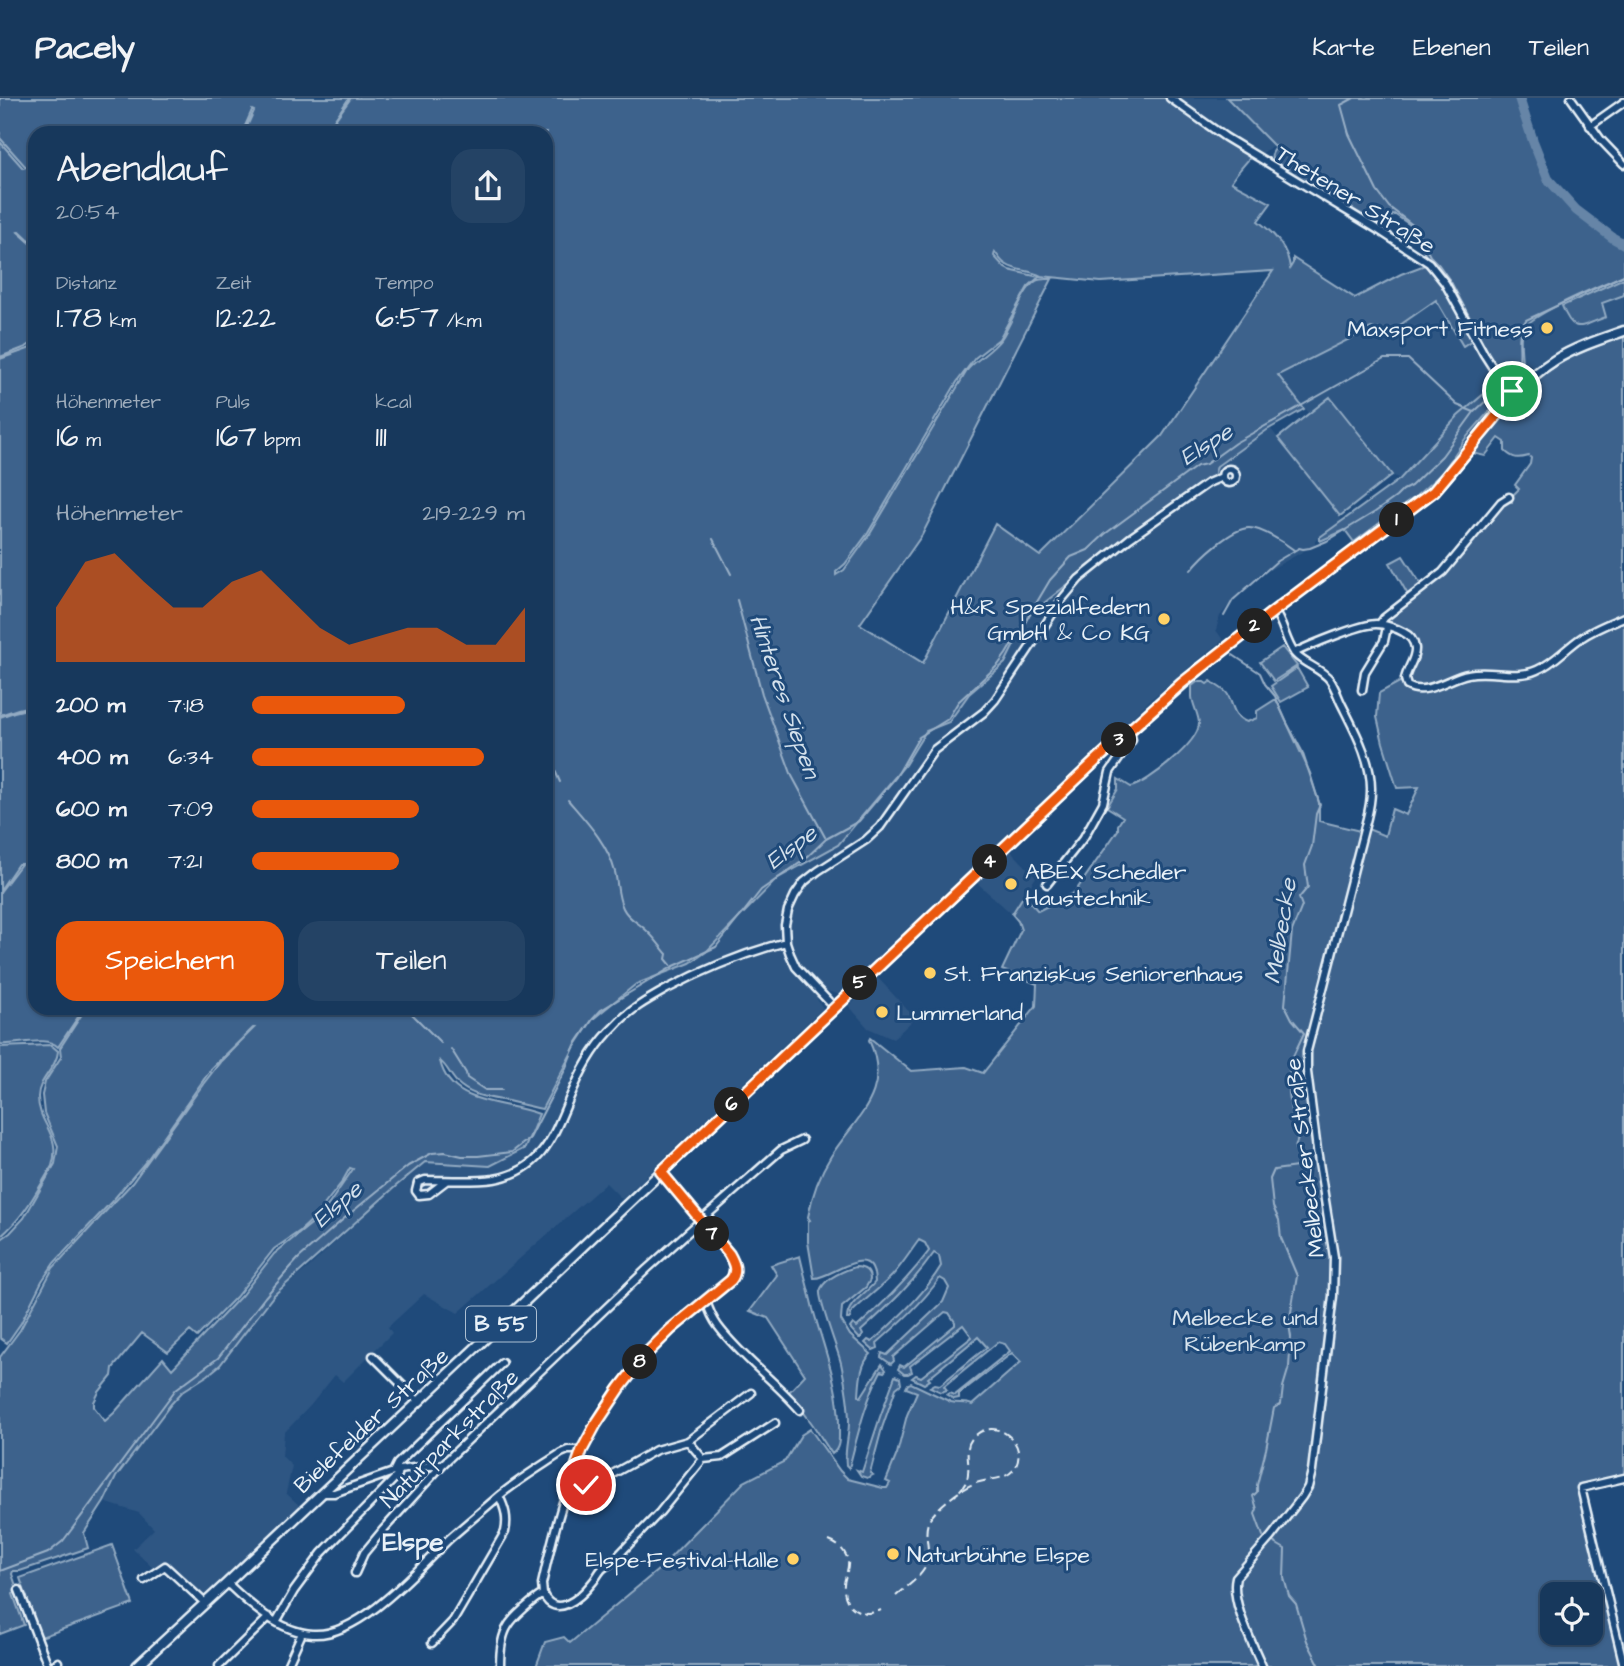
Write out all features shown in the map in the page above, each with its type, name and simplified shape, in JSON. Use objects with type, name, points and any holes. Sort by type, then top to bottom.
[{"type":"main road","name":"B 55","points":[[1130,731],[1182,683],[1434,491],[1512,391],[1555,360],[1624,331]]},
{"type":"main road","name":"Bielefelder Straße","points":[[136,1666],[323,1493],[834,1007],[1130,731]]},
{"type":"street","name":"Thetener Straße","points":[[1170,98],[1225,137],[1429,263],[1445,283],[1500,379],[1512,391]]},
{"type":"street","points":[[1571,98],[1601,140],[1624,164]]},
{"type":"street","points":[[1590,125],[1624,102]]},
{"type":"street","points":[[834,1007],[796,967],[786,942],[785,925],[794,895],[804,882],[866,840],[880,827],[934,750],[984,712],[995,700],[1063,598],[1079,579],[1142,530],[1208,483],[1222,477]]},
{"type":"street","points":[[1362,690],[1365,672],[1384,641],[1384,618],[1443,572],[1508,497]]},
{"type":"street","points":[[1274,611],[1294,653],[1363,626],[1383,626],[1406,633],[1414,642],[1415,652],[1405,679],[1407,686],[1417,689],[1432,687],[1469,673],[1529,673],[1550,663],[1582,637],[1624,617]]},
{"type":"street","name":"Melbecker Straße","points":[[1262,1666],[1234,1593],[1234,1581],[1302,1497],[1312,1471],[1333,1296],[1335,1257],[1317,1150],[1307,1072],[1307,1051],[1372,790],[1368,767],[1358,738],[1329,680],[1294,653]]},
{"type":"street","points":[[1047,884],[1084,837],[1103,803],[1110,772],[1132,740],[1130,731]]},
{"type":"street","points":[[446,1181],[493,1179],[509,1175],[539,1158],[557,1129],[593,1052],[615,1025],[646,1001],[713,966],[786,942]]},
{"type":"street","name":"Naturparkstraße","points":[[355,1573],[364,1553],[443,1464],[647,1269],[775,1156],[786,1147],[802,1140]]},
{"type":"street","points":[[661,1172],[729,1254],[735,1269],[734,1275],[647,1353],[596,1424],[582,1450],[557,1520],[542,1584],[543,1594],[548,1602],[560,1607],[568,1605],[589,1587],[603,1568],[660,1512],[704,1459]]},
{"type":"street","points":[[706,1301],[719,1327],[800,1410]]},
{"type":"street","points":[[373,1356],[418,1401]]},
{"type":"street","points":[[276,1622],[293,1591],[322,1553],[398,1475],[397,1464],[502,1363]]},
{"type":"street","points":[[571,1482],[586,1485],[598,1482],[656,1450],[688,1441],[751,1393]]},
{"type":"street","points":[[688,1441],[704,1459],[722,1457],[775,1423]]},
{"type":"street","points":[[227,1583],[276,1622],[302,1633],[320,1634],[342,1628],[396,1592],[499,1496],[568,1450],[582,1450]]},
{"type":"street","points":[[323,1493],[334,1493],[396,1471],[443,1464]]},
{"type":"street","points":[[1624,1478],[1581,1488],[1624,1666]]},
{"type":"street","points":[[432,1643],[453,1621],[505,1532],[506,1514],[499,1496]]},
{"type":"street","points":[[144,1580],[165,1566],[205,1603]]},
{"type":"street","points":[[19,1590],[53,1665]]},
{"type":"street","points":[[500,1666],[500,1650],[508,1625],[543,1594]]},
{"type":"street","points":[[219,1666],[269,1617]]},
{"type":"street","points":[[287,1666],[302,1633]]},
{"type":"shaded area","points":[[1174,98],[1227,98],[1273,145],[1259,156]]},
{"type":"shaded area","points":[[1624,275],[1624,325],[1571,344],[1530,371],[1522,365],[1521,333],[1524,327],[1549,310]]},
{"type":"shaded area","points":[[1436,299],[1463,345],[1472,340],[1489,370],[1499,381],[1458,416],[1400,479],[1392,475],[1330,397],[1309,413],[1278,376],[1371,327],[1390,332]]},
{"type":"shaded area","points":[[1270,428],[1340,516],[1342,523],[1315,541],[1315,545],[1262,574],[1236,596],[1220,616],[1216,630],[1223,640],[1150,700],[1073,776],[838,994],[826,991],[817,999],[823,1008],[622,1199],[606,1183],[458,1313],[424,1294],[388,1327],[392,1333],[343,1382],[335,1375],[284,1433],[282,1456],[292,1466],[286,1493],[302,1508],[204,1599],[166,1565],[155,1570],[133,1549],[154,1529],[139,1513],[104,1502],[116,1477],[171,1404],[183,1391],[220,1365],[274,1295],[308,1268],[425,1162],[490,1166],[525,1148],[546,1101],[593,1019],[636,984],[690,963],[706,952],[778,878],[838,845],[905,765],[926,731],[949,722],[969,694],[1005,663],[1029,615],[1130,535],[1214,476],[1217,466]]},
{"type":"shaded area","points":[[1011,851],[1036,877],[1012,914],[976,882]]},
{"type":"shaded area","name":"Lummerland","points":[[878,978],[915,1018],[893,1039],[868,1028],[849,1006]]},
{"type":"green space","points":[[0,98],[349,98],[330,126],[247,126],[254,111],[252,110],[245,126],[28,126],[28,238],[18,232],[28,241],[28,346],[0,357],[0,142],[23,168],[26,167],[0,138]]},
{"type":"green space","points":[[351,98],[1165,98],[1249,155],[1249,159],[1231,182],[1271,203],[1258,221],[1279,242],[1290,268],[1293,258],[1355,298],[1425,265],[1438,278],[1472,340],[1463,346],[1436,300],[1390,332],[1371,328],[1278,375],[1304,409],[1267,430],[1217,466],[1214,476],[1130,535],[1029,615],[1005,663],[969,694],[949,722],[926,731],[905,765],[838,845],[778,878],[706,952],[690,963],[636,984],[593,1019],[574,1048],[542,1109],[472,1093],[458,1083],[440,1061],[446,1076],[455,1087],[467,1094],[480,1100],[539,1114],[525,1148],[490,1166],[425,1162],[274,1295],[220,1365],[183,1391],[171,1404],[116,1477],[84,1533],[88,1548],[13,1571],[18,1592],[13,1594],[24,1625],[0,1634],[0,1357],[20,1330],[53,1268],[132,1183],[221,1061],[254,1028],[212,1068],[147,1160],[54,1263],[7,1343],[0,1338],[0,1240],[24,1218],[55,1164],[58,1146],[44,1113],[42,1095],[45,1082],[61,1057],[60,1048],[81,1015],[553,1015],[553,126],[331,126]],"holes":[[[995,252],[1003,262],[1041,276],[1101,282],[1273,271],[1162,436],[1040,556],[995,524],[923,663],[860,624],[922,535],[1052,279],[1040,279],[1031,285],[1001,339],[968,369],[870,534],[844,570],[836,575],[836,572],[868,533],[957,382],[975,358],[999,339],[1028,287],[1039,277],[1005,268],[994,256]],[[350,1168],[353,1169],[316,1220],[274,1254],[241,1296],[172,1369],[163,1358],[105,1421],[94,1407],[94,1402],[112,1376],[113,1368],[142,1333],[168,1352],[190,1331],[197,1337],[236,1297],[274,1249],[313,1219]]]},
{"type":"green space","points":[[1227,98],[1522,98],[1545,174],[1566,198],[1624,244],[1624,275],[1568,300],[1527,324],[1521,339],[1522,365],[1530,371],[1515,385],[1510,384],[1482,347],[1446,278],[1427,258],[1413,227],[1394,214],[1381,229],[1275,164],[1272,156],[1276,148]]},
{"type":"green space","points":[[1624,278],[1624,295],[1602,303],[1606,317],[1579,326],[1570,322],[1562,306]]},
{"type":"green space","name":"Melbecke und Rübenkamp","points":[[1624,336],[1624,1477],[1578,1484],[1601,1582],[1540,1582],[1540,1645],[1603,1645],[1603,1590],[1621,1666],[538,1666],[545,1642],[564,1637],[570,1643],[658,1570],[744,1482],[785,1461],[801,1435],[810,1429],[848,1479],[887,1488],[890,1483],[886,1481],[917,1392],[906,1388],[908,1384],[951,1402],[972,1405],[1021,1362],[1012,1353],[959,1394],[959,1398],[954,1399],[947,1395],[955,1395],[1010,1351],[1005,1344],[998,1342],[944,1386],[947,1390],[941,1392],[930,1387],[940,1385],[987,1347],[978,1337],[924,1384],[912,1378],[916,1375],[921,1377],[972,1337],[963,1325],[910,1366],[912,1372],[904,1374],[898,1369],[900,1365],[904,1367],[955,1325],[949,1313],[945,1312],[893,1357],[891,1364],[881,1357],[882,1353],[887,1355],[943,1302],[949,1288],[940,1278],[926,1296],[877,1343],[878,1348],[873,1350],[865,1343],[868,1340],[872,1342],[926,1287],[941,1266],[939,1256],[934,1253],[900,1294],[861,1331],[861,1338],[850,1328],[853,1324],[857,1327],[877,1309],[929,1251],[925,1243],[919,1240],[892,1276],[850,1314],[849,1319],[850,1308],[875,1282],[873,1269],[867,1263],[859,1262],[814,1278],[808,1242],[808,1217],[816,1185],[827,1163],[860,1116],[874,1089],[877,1075],[870,1038],[911,1071],[966,1067],[983,1073],[1036,1006],[1037,984],[1002,970],[1021,930],[1012,914],[1024,895],[1038,911],[1075,892],[1118,830],[1123,817],[1107,807],[1118,789],[1118,779],[1131,787],[1149,778],[1182,751],[1196,732],[1199,721],[1192,686],[1197,682],[1207,684],[1211,681],[1223,690],[1236,714],[1247,722],[1257,718],[1257,711],[1276,699],[1310,773],[1319,803],[1319,821],[1360,831],[1368,829],[1385,836],[1392,809],[1406,815],[1419,787],[1397,788],[1377,717],[1379,693],[1407,678],[1414,640],[1386,620],[1445,573],[1502,504],[1512,502],[1512,496],[1519,489],[1515,485],[1530,464],[1531,458],[1511,456],[1505,451],[1505,442],[1499,438],[1485,456],[1472,453],[1526,390],[1551,369],[1577,354]]},
{"type":"green space","points":[[28,349],[28,707],[0,715],[0,359]]},
{"type":"green space","points":[[1499,381],[1507,391],[1465,439],[1442,473],[1415,497],[1354,542],[1345,530],[1320,541],[1320,537],[1400,479],[1458,416]]},
{"type":"green space","points":[[1330,397],[1392,475],[1340,516],[1278,438]]},
{"type":"green space","points":[[1403,556],[1421,584],[1408,595],[1390,563]]},
{"type":"green space","points":[[1282,647],[1297,666],[1274,681],[1260,662]]},
{"type":"green space","points":[[1297,668],[1308,687],[1281,702],[1271,686]]},
{"type":"green space","points":[[28,709],[28,1015],[79,1015],[58,1047],[39,1041],[0,1044],[0,892],[21,864],[18,864],[0,890],[0,717]]},
{"type":"green space","points":[[51,1045],[58,1051],[57,1057],[41,1085],[38,1097],[39,1107],[54,1146],[52,1166],[23,1213],[0,1237],[0,1047]]},
{"type":"green space","points":[[800,1256],[837,1399],[839,1440],[832,1454],[789,1392],[805,1375],[768,1318],[750,1311],[777,1275],[771,1265]]},
{"type":"green space","points":[[855,1267],[866,1270],[870,1280],[866,1287],[842,1307],[841,1320],[850,1335],[871,1354],[863,1368],[859,1396],[861,1397],[882,1364],[886,1370],[881,1371],[871,1394],[849,1468],[846,1465],[849,1422],[845,1385],[820,1291],[830,1279]]},
{"type":"green space","points":[[895,1376],[900,1378],[901,1384],[896,1388],[882,1428],[870,1473],[873,1475],[867,1478],[861,1476],[857,1470],[862,1472]]},
{"type":"green space","points":[[112,1545],[133,1604],[41,1637],[20,1578]]},
{"type":"waterway","points":[[1354,98],[1341,105],[1349,134],[1377,191],[1389,207],[1414,226],[1430,256],[1451,282],[1497,369],[1510,379]]},
{"type":"waterway","points":[[1519,98],[1548,179],[1576,210],[1624,244]]},
{"type":"waterway","name":"Elspe","points":[[1506,382],[1519,363],[1519,339],[1526,320],[1624,275]]},
{"type":"waterway","name":"Elspe","points":[[0,1571],[48,1553],[63,1541],[176,1389],[218,1358],[299,1258],[408,1166],[432,1153],[478,1156],[512,1152],[530,1138],[575,1045],[601,1010],[672,967],[716,947],[761,890],[804,860],[826,839],[859,821],[896,777],[919,737],[948,719],[958,702],[998,665],[1050,580],[1071,557],[1088,550],[1105,534],[1197,466],[1206,464],[1235,443],[1384,359],[1408,359],[1457,405],[1474,412],[1502,386]]},
{"type":"waterway","name":"Melbecke","points":[[1224,616],[1233,600],[1277,561],[1299,548],[1310,548],[1327,541],[1411,486],[1442,456],[1474,412]]},
{"type":"waterway","points":[[1191,570],[1217,544],[1242,529],[1260,530],[1294,550]]},
{"type":"waterway","name":"Hinteres Siepen","points":[[713,539],[731,574]]},
{"type":"waterway","name":"Hinteres Siepen","points":[[737,600],[762,694],[792,776],[825,837]]},
{"type":"waterway","name":"Melbecke","points":[[1233,655],[1260,673],[1275,696],[1302,751],[1320,805],[1316,814],[1312,846],[1305,865],[1308,887],[1299,898],[1302,906],[1292,931],[1285,1005],[1304,1033],[1288,1067],[1292,1078],[1289,1092],[1292,1120],[1298,1138],[1295,1148],[1299,1157],[1297,1167],[1274,1170],[1270,1179],[1273,1207],[1279,1220],[1281,1238],[1297,1276],[1289,1324],[1289,1367],[1281,1404],[1274,1408],[1257,1492],[1253,1496],[1257,1509],[1255,1514],[1263,1536]]},
{"type":"waterway","points":[[553,766],[560,782]]},
{"type":"waterway","points":[[568,800],[596,833],[607,852],[625,912],[654,939],[667,954],[666,959],[671,965]]},
{"type":"waterway","points":[[413,1015],[441,1043]]},
{"type":"waterway","points":[[451,1049],[467,1078],[485,1090],[502,1090]]},
{"type":"waterway","name":"Melbecke","points":[[1273,1542],[1285,1549],[1284,1578],[1289,1596],[1296,1604],[1307,1641],[1320,1666]]},
{"type":"railway","points":[[896,1596],[917,1578],[926,1566],[930,1519],[938,1509],[958,1493],[964,1489],[1011,1472],[1018,1459],[1015,1442],[1002,1431],[994,1429],[985,1430],[972,1438],[968,1447],[967,1480],[964,1486],[957,1493],[955,1496]]},
{"type":"railway","points":[[829,1541],[841,1548],[847,1557],[844,1592],[849,1604],[860,1612],[881,1610]]},
{"type":"place","name":"Maxsport Fitness","points":[[1547,328]]},
{"type":"place","name":"H&R Spezialfedern GmbH & Co KG","points":[[1164,619]]},
{"type":"place","name":"ABEX Schedler Haustechnik","points":[[1011,884]]},
{"type":"place","name":"St. Franziskus Seniorenhaus","points":[[930,973]]},
{"type":"place","name":"Lummerland","points":[[882,1012]]},
{"type":"place","name":"Naturbühne Elspe","points":[[893,1554]]},
{"type":"place","name":"Elspe-Festival-Halle","points":[[793,1559]]},
{"type":"district","name":"Elspe","points":[[413,1541]]},
{"type":"route","points":[[586,1485],[571,1482],[582,1450],[620,1388],[653,1347],[731,1280],[735,1272],[729,1254],[661,1172],[1101,756],[1182,683],[1434,491],[1515,394],[1512,391]]}]
